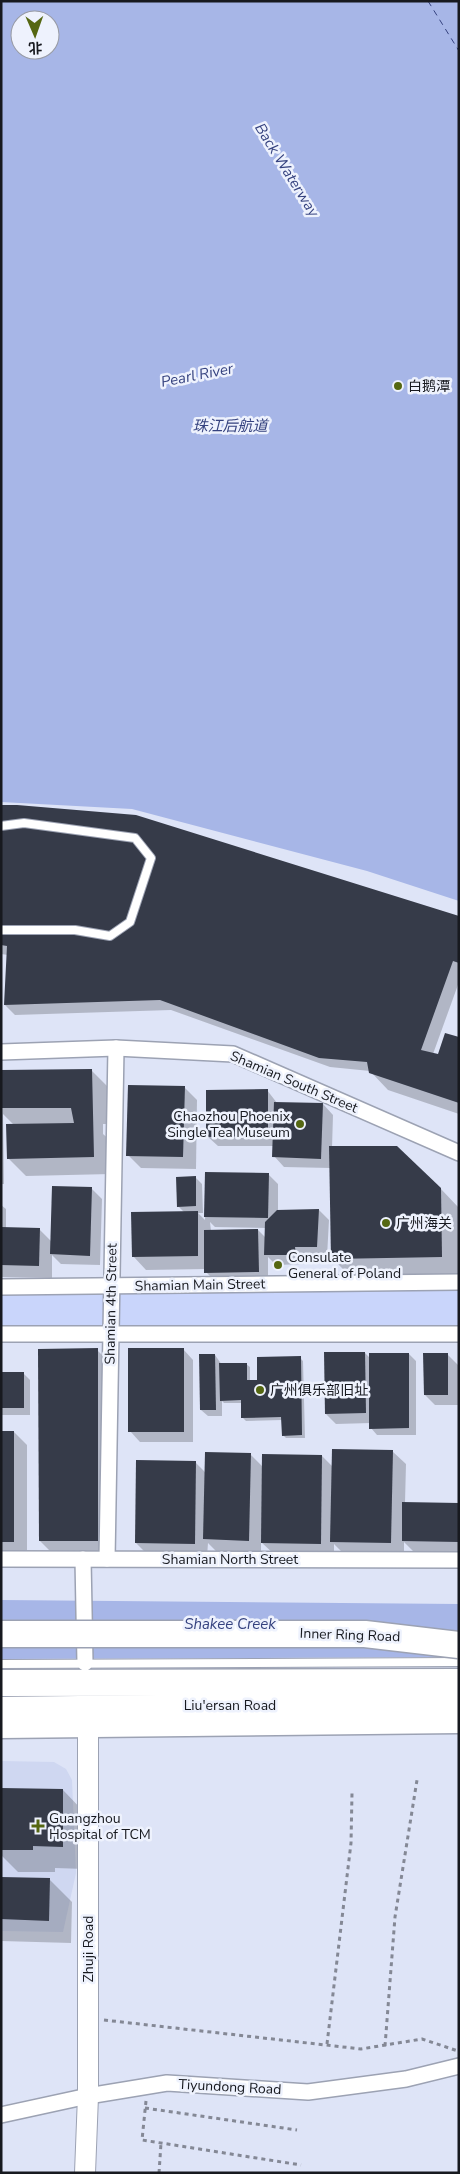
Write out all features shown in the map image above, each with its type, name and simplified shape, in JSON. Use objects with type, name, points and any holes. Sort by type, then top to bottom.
[{"type":"highway","name":"Inner Ring Road","points":[[1,1634],[365,1634],[459,1645]]},
{"type":"highway","points":[[1,1683],[459,1682]]},
{"type":"main road","name":"Liu'ersan Road","points":[[1,1708],[459,1702]]},
{"type":"main road","name":"Liu'ersan Road","points":[[1,1727],[459,1722]]},
{"type":"street","name":"Shamian South Street","points":[[1,1052],[116,1048],[233,1054],[459,1153]]},
{"type":"street","name":"Shamian 4th Street","points":[[108,1559],[110,1333],[116,1048]]},
{"type":"street","name":"Shamian Main Street","points":[[1,1287],[459,1282]]},
{"type":"street","points":[[1,1334],[459,1334]]},
{"type":"street","name":"Shamian North Street","points":[[1,1559],[459,1560]]},
{"type":"street","points":[[83,1559],[85,1662]]},
{"type":"street","name":"Zhuji Road","points":[[85,2173],[88,2096],[88,1725]]},
{"type":"street","name":"Tiyundong Road","points":[[1,2115],[88,2096],[167,2083],[308,2092],[406,2079],[459,2066]]},
{"type":"lane","points":[[1,826],[24,823],[135,838],[151,858],[130,922],[110,936],[75,930],[1,930]]},
{"type":"lane","points":[[1,1664],[85,1662],[459,1662]]},
{"type":"path","points":[[385,2046],[395,1916],[417,1780]]},
{"type":"path","points":[[328,2044],[351,1842],[352,1793]]},
{"type":"path","points":[[88,2018],[360,2049],[422,2039],[459,2051]]},
{"type":"path","points":[[148,2086],[142,2140],[302,2165]]},
{"type":"path","points":[[145,2108],[297,2130]]},
{"type":"path","points":[[159,2173],[162,2143]]},
{"type":"shaded area","points":[[459,1288],[459,1331],[115,1328],[115,1292]]},
{"type":"shaded area","points":[[1,1293],[106,1293],[106,1329],[1,1330]]},
{"type":"shaded area","name":"Guangzhou Hospital of TCM","points":[[1,1761],[54,1762],[66,1769],[72,1780],[76,1873],[63,1932],[1,1931]]},
{"type":"water","name":"珠江后航道","points":[[1,1],[459,1],[459,901],[367,871],[132,809],[1,802]]},
{"type":"water","name":"Shakee Creek","points":[[1,1600],[459,1604],[459,1657],[1,1659]]},
{"type":"building","points":[[1,805],[136,815],[459,916],[459,963],[453,961],[421,1050],[438,1054],[445,1033],[459,1037],[459,1103],[369,1073],[367,1062],[319,1058],[160,1000],[4,1005],[7,946],[1,945]]},
{"type":"building","points":[[92,1069],[94,1157],[7,1159],[6,1124],[74,1123],[71,1108],[1,1108],[1,1070]]},
{"type":"building","points":[[128,1085],[185,1086],[183,1157],[126,1156]]},
{"type":"building","points":[[268,1089],[268,1136],[206,1137],[206,1090]]},
{"type":"building","points":[[274,1102],[323,1103],[321,1159],[272,1157]]},
{"type":"building","name":"广州海关","points":[[329,1146],[397,1146],[441,1188],[442,1257],[331,1259]]},
{"type":"building","points":[[205,1172],[269,1173],[268,1218],[204,1217]]},
{"type":"building","points":[[196,1176],[196,1206],[177,1207],[176,1177]]},
{"type":"building","points":[[52,1186],[92,1187],[90,1256],[50,1254]]},
{"type":"building","points":[[319,1209],[317,1247],[295,1247],[296,1255],[264,1255],[265,1222],[277,1210]]},
{"type":"building","points":[[198,1211],[198,1256],[132,1257],[131,1212]]},
{"type":"building","points":[[1,1227],[40,1228],[39,1266],[1,1265]]},
{"type":"building","points":[[258,1229],[259,1272],[204,1273],[204,1230]]},
{"type":"building","points":[[98,1348],[98,1541],[39,1541],[38,1349]]},
{"type":"building","points":[[128,1348],[184,1348],[184,1432],[128,1432]]},
{"type":"building","points":[[324,1352],[365,1352],[366,1413],[325,1414]]},
{"type":"building","points":[[369,1353],[409,1353],[409,1428],[369,1429]]},
{"type":"building","points":[[423,1353],[448,1353],[448,1395],[424,1395]]},
{"type":"building","points":[[199,1354],[215,1354],[216,1410],[200,1410]]},
{"type":"building","name":"广州俱乐部旧址","points":[[301,1356],[302,1435],[282,1436],[281,1417],[241,1418],[241,1400],[220,1401],[219,1363],[247,1363],[247,1380],[257,1380],[257,1357]]},
{"type":"building","points":[[1,1372],[24,1372],[24,1408],[1,1408]]},
{"type":"building","points":[[1,1431],[14,1431],[14,1542],[1,1542]]},
{"type":"building","points":[[332,1449],[393,1450],[391,1543],[330,1542]]},
{"type":"building","points":[[205,1452],[251,1453],[249,1541],[203,1539]]},
{"type":"building","points":[[262,1454],[322,1455],[321,1544],[261,1543]]},
{"type":"building","points":[[136,1460],[196,1461],[195,1544],[135,1543]]},
{"type":"building","points":[[402,1502],[459,1503],[459,1542],[402,1541]]},
{"type":"building","points":[[1,1788],[63,1789],[63,1847],[33,1846],[33,1850],[1,1850]]},
{"type":"building","points":[[1,1877],[50,1878],[49,1921],[1,1919]]},
{"type":"ferry route","points":[[428,1],[459,51]]},
{"type":"place","name":"白鹅潭","points":[[398,386]]},
{"type":"place","name":"Chaozhou Phoenix Single Tea Museum","points":[[300,1124]]},
{"type":"place","name":"广州海关","points":[[386,1223]]},
{"type":"place","name":"Consulate General of Poland","points":[[278,1265]]},
{"type":"place","name":"广州俱乐部旧址","points":[[260,1390]]},
{"type":"place","name":"Guangzhou Hospital of TCM","points":[[38,1826]]},
{"type":"water label","name":"Back Waterway","points":[[287,170]]},
{"type":"water label","name":"Pearl River","points":[[197,375]]}]
